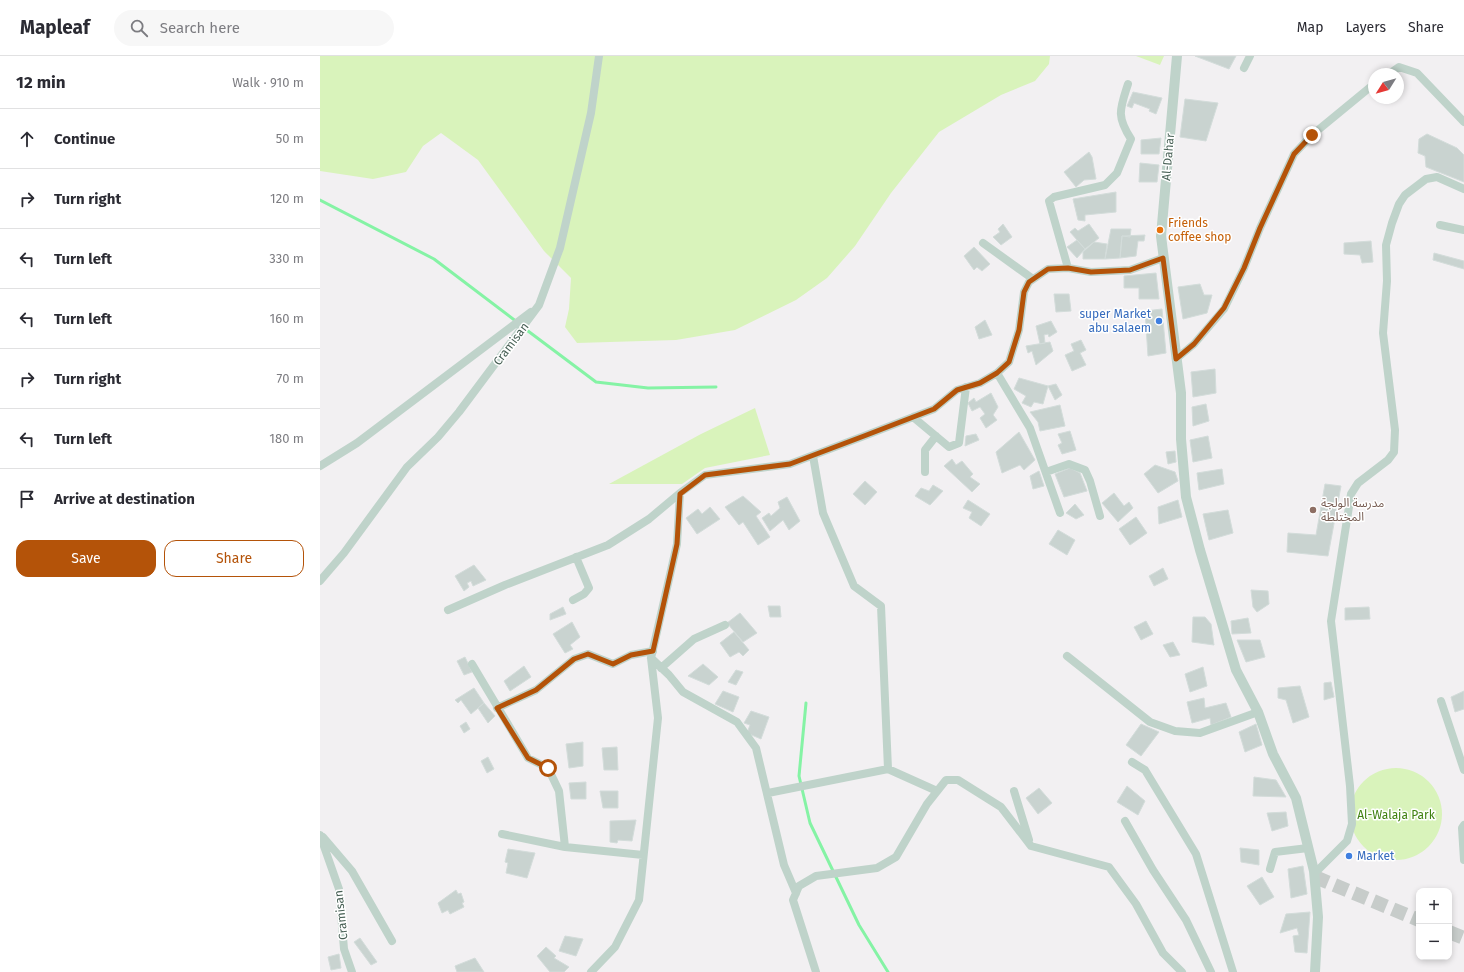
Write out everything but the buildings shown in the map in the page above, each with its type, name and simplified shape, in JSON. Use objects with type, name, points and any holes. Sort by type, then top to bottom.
[{"type":"street","name":"Cramisan","points":[[320,581],[344,553],[407,467],[438,437],[459,412],[539,305],[560,248],[591,113],[599,56]]},
{"type":"street","name":"Al-Dahar","points":[[1177,56],[1161,236],[1181,393],[1181,439],[1186,497],[1236,670],[1258,712],[1273,754],[1296,798],[1314,871],[1318,917],[1315,972]]},
{"type":"street","points":[[1244,68],[1250,56]]},
{"type":"street","points":[[1404,68],[1417,73],[1464,122]]},
{"type":"street","points":[[1068,268],[1049,201],[1054,197],[1105,185],[1117,173],[1131,140],[1121,124],[1120,108],[1128,84]]},
{"type":"street","points":[[1176,359],[1194,344],[1224,308],[1244,268],[1260,228],[1294,154],[1312,135],[1368,89]]},
{"type":"street","points":[[1314,871],[1318,870],[1347,841],[1352,824],[1350,786],[1331,621],[1351,494],[1358,483],[1388,460],[1394,452],[1395,430],[1384,333],[1387,281],[1386,245],[1399,204],[1405,195],[1426,179],[1437,177],[1464,189]]},
{"type":"street","points":[[1440,224],[1464,230]]},
{"type":"street","points":[[983,243],[1033,279]]},
{"type":"street","points":[[448,610],[505,584],[608,545],[649,519],[705,475],[790,464],[934,409],[957,390],[980,383],[997,373],[1009,362],[1019,330],[1024,292],[1029,282],[1048,269],[1068,268],[1091,272],[1130,270],[1163,258]]},
{"type":"street","points":[[320,466],[357,443],[539,305]]},
{"type":"street","points":[[997,373],[1030,428],[1060,513]]},
{"type":"street","points":[[913,417],[949,447],[959,443],[966,387]]},
{"type":"street","points":[[925,472],[925,450],[936,436]]},
{"type":"street","points":[[813,456],[824,513],[854,586],[881,606],[888,769]]},
{"type":"street","points":[[1046,472],[1069,464],[1085,470],[1090,481],[1100,516]]},
{"type":"street","points":[[592,972],[615,947],[639,900],[658,718],[652,655],[677,544],[680,494]]},
{"type":"street","points":[[573,600],[584,594],[589,588],[576,557]]},
{"type":"street","points":[[661,668],[694,639],[726,625]]},
{"type":"street","points":[[497,708],[536,690],[574,659],[588,654],[613,664],[631,655],[652,655]]},
{"type":"street","points":[[652,655],[661,668],[683,692],[737,722],[756,748],[784,865],[796,893]]},
{"type":"street","points":[[1067,656],[1150,722],[1175,731],[1200,733],[1258,712]]},
{"type":"street","points":[[472,664],[528,758],[548,768],[559,791],[565,847]]},
{"type":"street","points":[[1441,701],[1464,770]]},
{"type":"street","points":[[1132,762],[1145,770],[1196,854],[1233,972]]},
{"type":"street","points":[[768,793],[888,769],[937,791]]},
{"type":"street","points":[[816,972],[793,900],[799,886],[816,876],[877,868],[896,857],[927,804],[937,791],[946,780],[958,780],[1001,806],[1031,846],[1109,868],[1136,904],[1163,953],[1182,972]]},
{"type":"street","points":[[1014,791],[1031,846]]},
{"type":"street","points":[[1125,821],[1153,870],[1186,920],[1211,972]]},
{"type":"street","points":[[1464,825],[1462,828],[1464,860]]},
{"type":"street","name":"Cramisan","points":[[320,834],[339,889],[344,949],[352,972]]},
{"type":"street","points":[[320,834],[352,871],[392,941]]},
{"type":"street","points":[[502,834],[565,847],[643,855]]},
{"type":"street","points":[[1270,869],[1275,852],[1308,848]]},
{"type":"green space","points":[[320,56],[1050,56],[1049,64],[1035,81],[1001,95],[939,132],[891,193],[855,246],[827,278],[796,300],[735,330],[676,340],[577,343],[565,327],[569,309],[571,278],[544,251],[478,160],[441,133],[423,146],[406,172],[373,179],[320,171]]},
{"type":"green space","points":[[1136,56],[1164,56],[1160,65]]},
{"type":"green space","points":[[755,408],[770,455],[705,468],[682,484],[609,484],[701,434]]},
{"type":"green space","name":"Al-Walaja Park","points":[[1396,768],[1413,772],[1428,782],[1438,797],[1442,814],[1438,831],[1428,846],[1413,856],[1396,860],[1379,856],[1364,846],[1354,831],[1350,814],[1354,797],[1364,782],[1379,772]]},
{"type":"waterway","points":[[320,200],[434,259],[517,322]]},
{"type":"waterway","points":[[524,328],[596,382],[648,388],[716,387]]},
{"type":"waterway","points":[[806,703],[799,776],[810,823],[859,925],[888,972]]},
{"type":"tunnel","points":[[1315,877],[1416,919]]},
{"type":"tunnel","points":[[1452,933],[1464,938]]},
{"type":"place","name":"Friends coffee shop","points":[[1160,230]]},
{"type":"place","name":"super Market abu salaem","points":[[1159,321]]},
{"type":"place","name":"مدرسة الولجة المختلطة","points":[[1313,510]]},
{"type":"place","name":"Market","points":[[1349,856]]},
{"type":"route","points":[[548,768],[528,758],[497,708],[536,690],[574,659],[588,654],[613,664],[631,655],[653,651],[677,544],[680,494],[705,475],[790,464],[864,436],[934,409],[957,390],[980,383],[997,373],[1009,362],[1019,330],[1024,292],[1029,282],[1048,269],[1068,268],[1091,272],[1130,270],[1163,258],[1176,359],[1194,344],[1224,308],[1244,268],[1260,228],[1294,154],[1312,135]]}]
